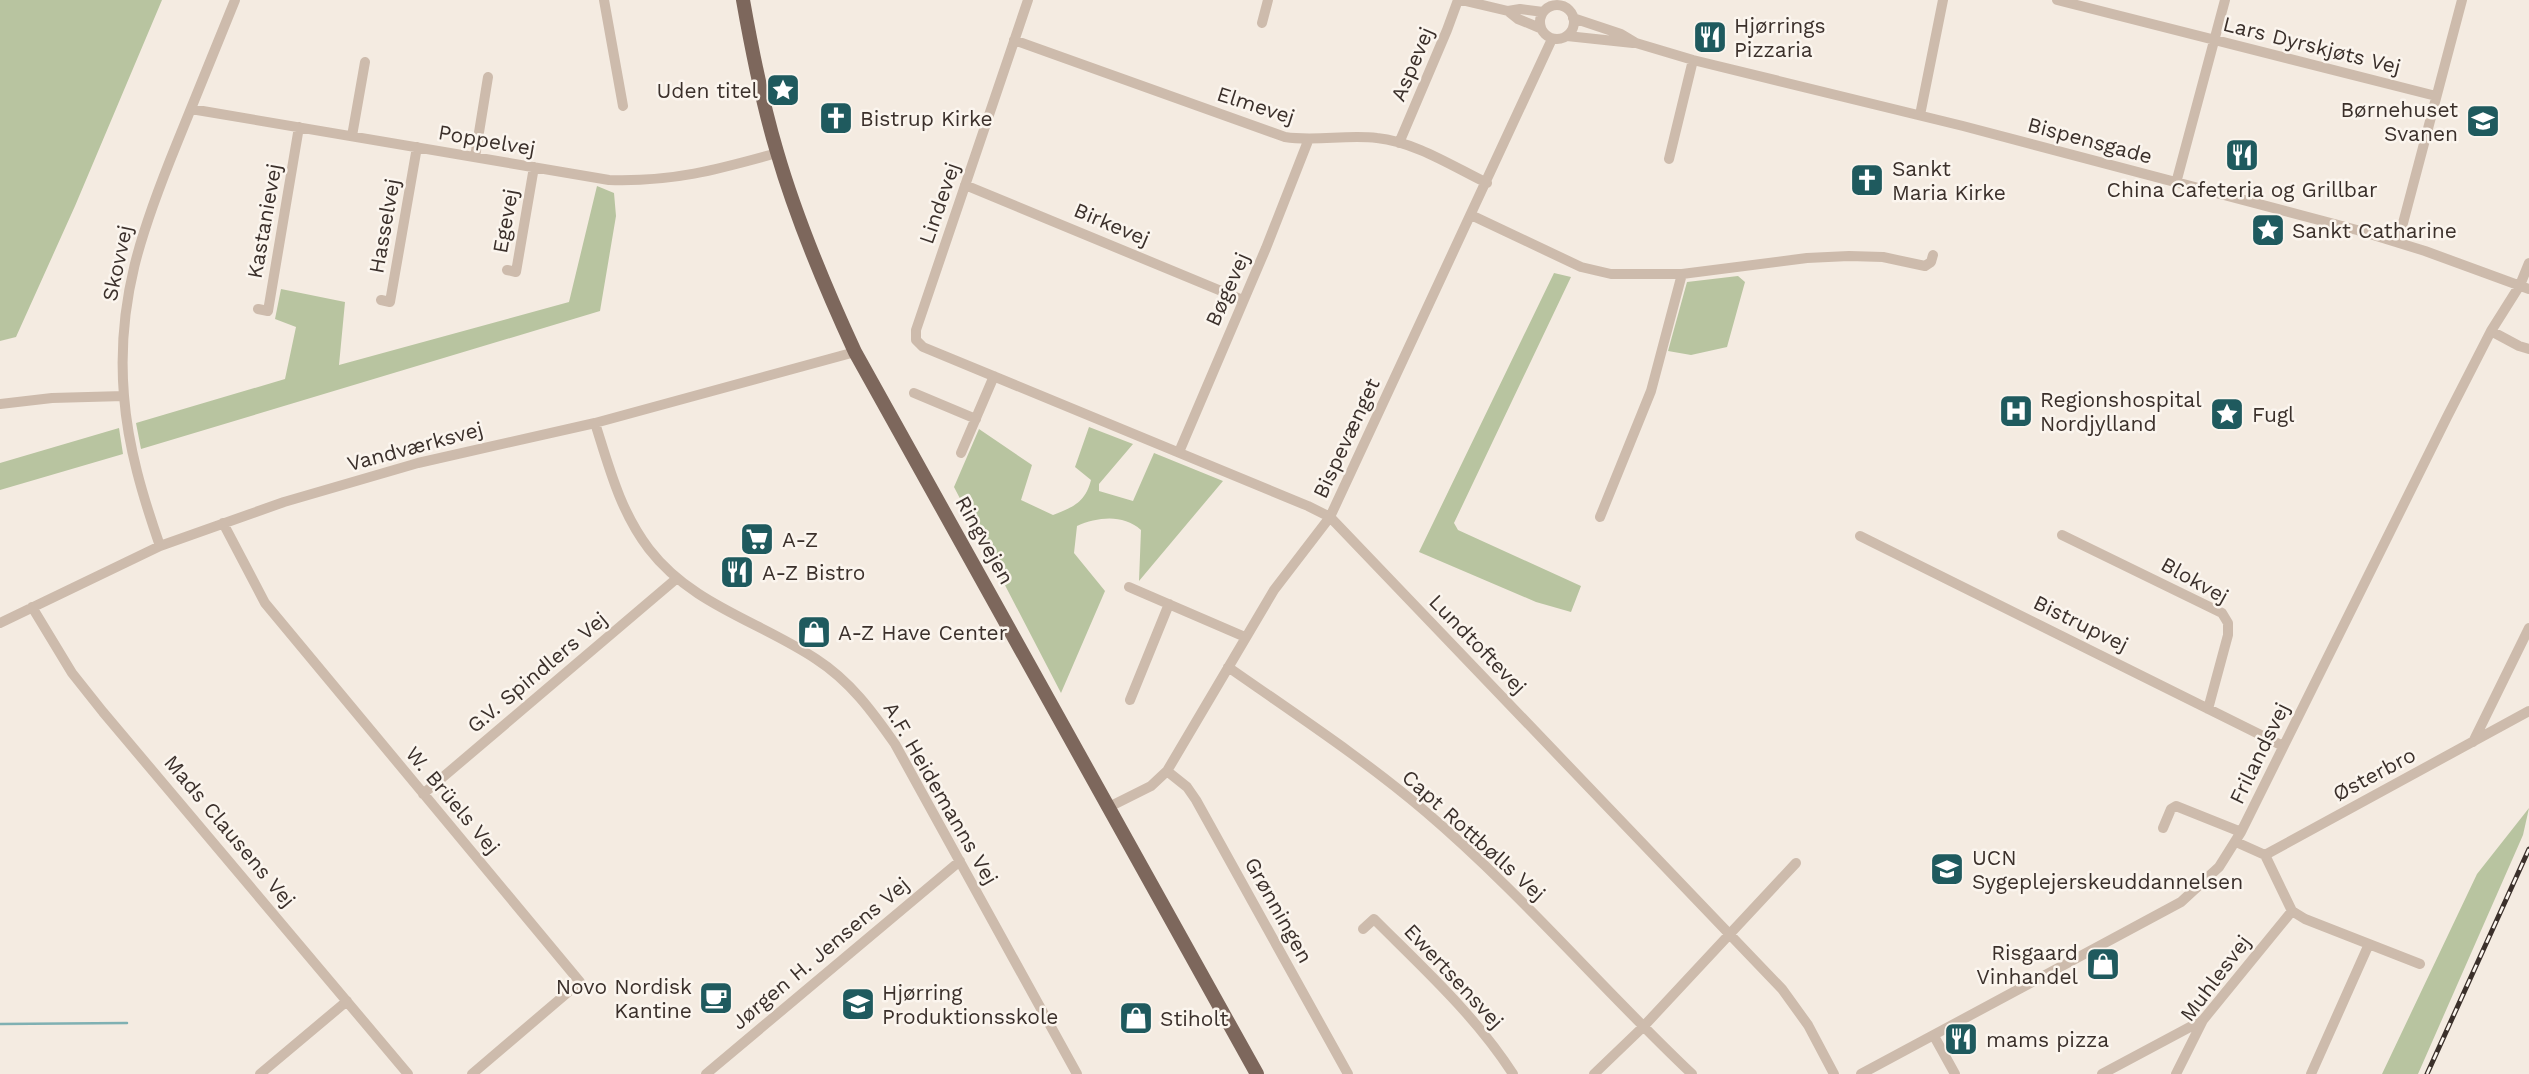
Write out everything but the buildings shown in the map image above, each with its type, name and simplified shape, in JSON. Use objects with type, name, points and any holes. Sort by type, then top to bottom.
[{"type":"main road","name":"Ringvejen","points":[[743,0],[755,67],[777,153],[805,237],[855,352],[1257,1074]]},
{"type":"street","name":"Skovvej","points":[[159,546],[141,493],[132,453],[124,396],[125,324],[134,260],[147,218],[235,0]]},
{"type":"street","points":[[604,0],[624,106]]},
{"type":"street","name":"Lindevej","points":[[916,340],[916,330],[1028,0]]},
{"type":"street","points":[[1262,23],[1268,0]]},
{"type":"street","points":[[1460,0],[1508,11],[1520,9],[1543,12]]},
{"type":"street","name":"Aspevej","points":[[1399,143],[1460,0]]},
{"type":"street","points":[[1920,115],[1943,0]]},
{"type":"street","name":"Lars Dyrskjøts Vej","points":[[2057,0],[2437,96]]},
{"type":"street","points":[[2176,183],[2225,0]]},
{"type":"street","points":[[2398,242],[2462,0]]},
{"type":"street","points":[[1508,11],[1518,19],[1540,28],[1552,39],[1567,36],[1573,28],[1573,18],[1564,3],[1543,12],[1540,28]]},
{"type":"street","name":"Bispensgade","points":[[1573,18],[1622,34],[1636,43]]},
{"type":"street","name":"Bispensgade","points":[[1567,36],[1636,43],[1693,60],[1920,115],[2398,242],[2524,287]]},
{"type":"street","name":"Bispevænget","points":[[1110,807],[1151,786],[1167,771],[1274,590],[1330,517],[1552,39]]},
{"type":"street","name":"Elmevej","points":[[1014,40],[1285,137],[1308,141],[1363,136],[1399,143],[1487,183]]},
{"type":"street","points":[[1669,159],[1693,60]]},
{"type":"street","points":[[352,136],[365,62]]},
{"type":"street","points":[[475,157],[488,77]]},
{"type":"street","name":"Poppelvej","points":[[191,109],[608,180],[648,180],[705,173],[777,153]]},
{"type":"street","name":"Kastanievej","points":[[258,309],[268,311],[299,127]]},
{"type":"street","name":"Bøgevej","points":[[1179,452],[1266,248],[1308,141]]},
{"type":"street","name":"Hasselvej","points":[[380,300],[390,302],[417,147]]},
{"type":"street","name":"Egevej","points":[[507,270],[516,272],[534,167]]},
{"type":"street","name":"Birkevej","points":[[965,185],[1243,300]]},
{"type":"street","points":[[1471,215],[1581,267],[1611,274],[1682,274],[1807,258],[1849,256],[1882,257],[1925,266],[1931,262],[1933,256]]},
{"type":"street","name":"Frilandsvej","points":[[1861,1074],[2181,902],[2219,867],[2238,837],[2491,331],[2524,287],[2529,263]]},
{"type":"street","points":[[1601,517],[1651,391],[1682,274]]},
{"type":"street","points":[[2491,331],[2529,349]]},
{"type":"street","name":"Lundtoftevej","points":[[916,340],[923,347],[1330,517],[1782,989],[1808,1026],[1834,1074]]},
{"type":"street","name":"Vandværksvej","points":[[0,623],[159,546],[223,523],[418,463],[595,423],[855,352]]},
{"type":"street","points":[[961,453],[994,376]]},
{"type":"street","points":[[914,393],[976,419]]},
{"type":"street","points":[[0,404],[52,398],[124,396]]},
{"type":"street","name":"A.F. Heidemanns Vej","points":[[595,423],[614,485],[629,520],[649,550],[676,579],[713,604],[815,659],[848,684],[867,704],[895,744],[1077,1074]]},
{"type":"street","name":"W. Brüels Vej","points":[[223,523],[265,603],[580,982],[472,1074]]},
{"type":"street","name":"Blokvej","points":[[2062,534],[2222,613],[2228,623],[2228,635],[2208,709]]},
{"type":"street","name":"Bistrupvej","points":[[1860,536],[2283,746]]},
{"type":"street","name":"G.V. Spindlers Vej","points":[[423,794],[676,579]]},
{"type":"street","points":[[1129,587],[1245,637]]},
{"type":"street","points":[[1130,700],[1169,604]]},
{"type":"street","name":"Mads Clausens Vej","points":[[32,607],[71,671],[408,1074]]},
{"type":"street","points":[[2473,742],[2529,628]]},
{"type":"street","name":"Capt Rottbølls Vej","points":[[1228,667],[1426,812],[1493,874],[1692,1074]]},
{"type":"street","name":"Østerbro","points":[[2265,855],[2529,711]]},
{"type":"street","points":[[2486,714],[2495,730]]},
{"type":"street","name":"Grønningen","points":[[1167,771],[1186,787],[1196,800],[1348,1074]]},
{"type":"street","points":[[2163,828],[2171,809],[2176,806],[2238,837],[2265,855],[2292,911],[2305,919],[2420,964]]},
{"type":"street","name":"Jørgen H. Jensens Vej","points":[[706,1074],[960,861]]},
{"type":"street","points":[[1594,1074],[1643,1027],[1796,863]]},
{"type":"street","name":"Muhlesvej","points":[[2176,1074],[2203,1020],[2292,911]]},
{"type":"street","name":"Ewertsensvej","points":[[1363,929],[1374,919],[1460,1005],[1513,1074]]},
{"type":"street","points":[[2311,1074],[2369,944]]},
{"type":"street","points":[[260,1074],[347,1001]]},
{"type":"street","points":[[2102,1074],[2203,1020]]},
{"type":"street","points":[[1934,1036],[1955,1074]]},
{"type":"street","points":[[2168,1037],[2186,1054]]},
{"type":"green space","points":[[0,0],[162,0],[16,337],[0,341]]},
{"type":"green space","points":[[597,186],[614,193],[616,216],[600,311],[141,449],[136,423],[285,379],[296,327],[275,319],[281,289],[345,302],[339,365],[569,302]]},
{"type":"green space","points":[[1554,273],[1571,277],[1454,523],[1458,530],[1581,586],[1571,612],[1536,602],[1419,552]]},
{"type":"green space","points":[[1738,276],[1745,282],[1727,347],[1691,355],[1668,351],[1687,282]]},
{"type":"green space","points":[[1089,427],[1133,444],[1099,484],[1099,491],[1133,501],[1154,453],[1223,481],[1139,581],[1141,530],[1118,519],[1093,521],[1077,526],[1074,553],[1105,591],[1061,693],[954,487],[979,429],[1032,465],[1021,500],[1053,515],[1067,509],[1082,499],[1091,480],[1075,467]]},
{"type":"green space","points":[[119,428],[123,454],[0,490],[0,463]]},
{"type":"green space","points":[[2529,808],[2523,835],[2418,1074],[2382,1074],[2477,874]]},
{"type":"waterway","points":[[0,1024],[127,1023]]},
{"type":"railway","points":[[2427,1074],[2529,849]]},
{"type":"place","name":"Hjørrings Pizzaria","points":[[1710,37]]},
{"type":"place","name":"Uden titel","points":[[783,90]]},
{"type":"place","name":"Bistrup Kirke","points":[[836,118]]},
{"type":"place","name":"Børnehuset Svanen","points":[[2483,121]]},
{"type":"place","name":"China Cafeteria og Grillbar","points":[[2242,155]]},
{"type":"place","name":"Sankt Maria Kirke","points":[[1867,180]]},
{"type":"place","name":"Sankt Catharine","points":[[2268,230]]},
{"type":"place","name":"Regionshospital Nordjylland","points":[[2016,411]]},
{"type":"place","name":"Fugl","points":[[2227,414]]},
{"type":"place","name":"A-Z","points":[[757,539]]},
{"type":"place","name":"A-Z Bistro","points":[[737,572]]},
{"type":"place","name":"A-Z Have Center","points":[[814,632]]},
{"type":"place","name":"UCN Sygeplejerskeuddannelsen","points":[[1947,869]]},
{"type":"place","name":"Risgaard Vinhandel","points":[[2103,964]]},
{"type":"place","name":"Novo Nordisk Kantine","points":[[716,998]]},
{"type":"place","name":"Hjørring Produktionsskole","points":[[858,1004]]},
{"type":"place","name":"Stiholt","points":[[1136,1018]]},
{"type":"place","name":"mams pizza","points":[[1961,1039]]}]
